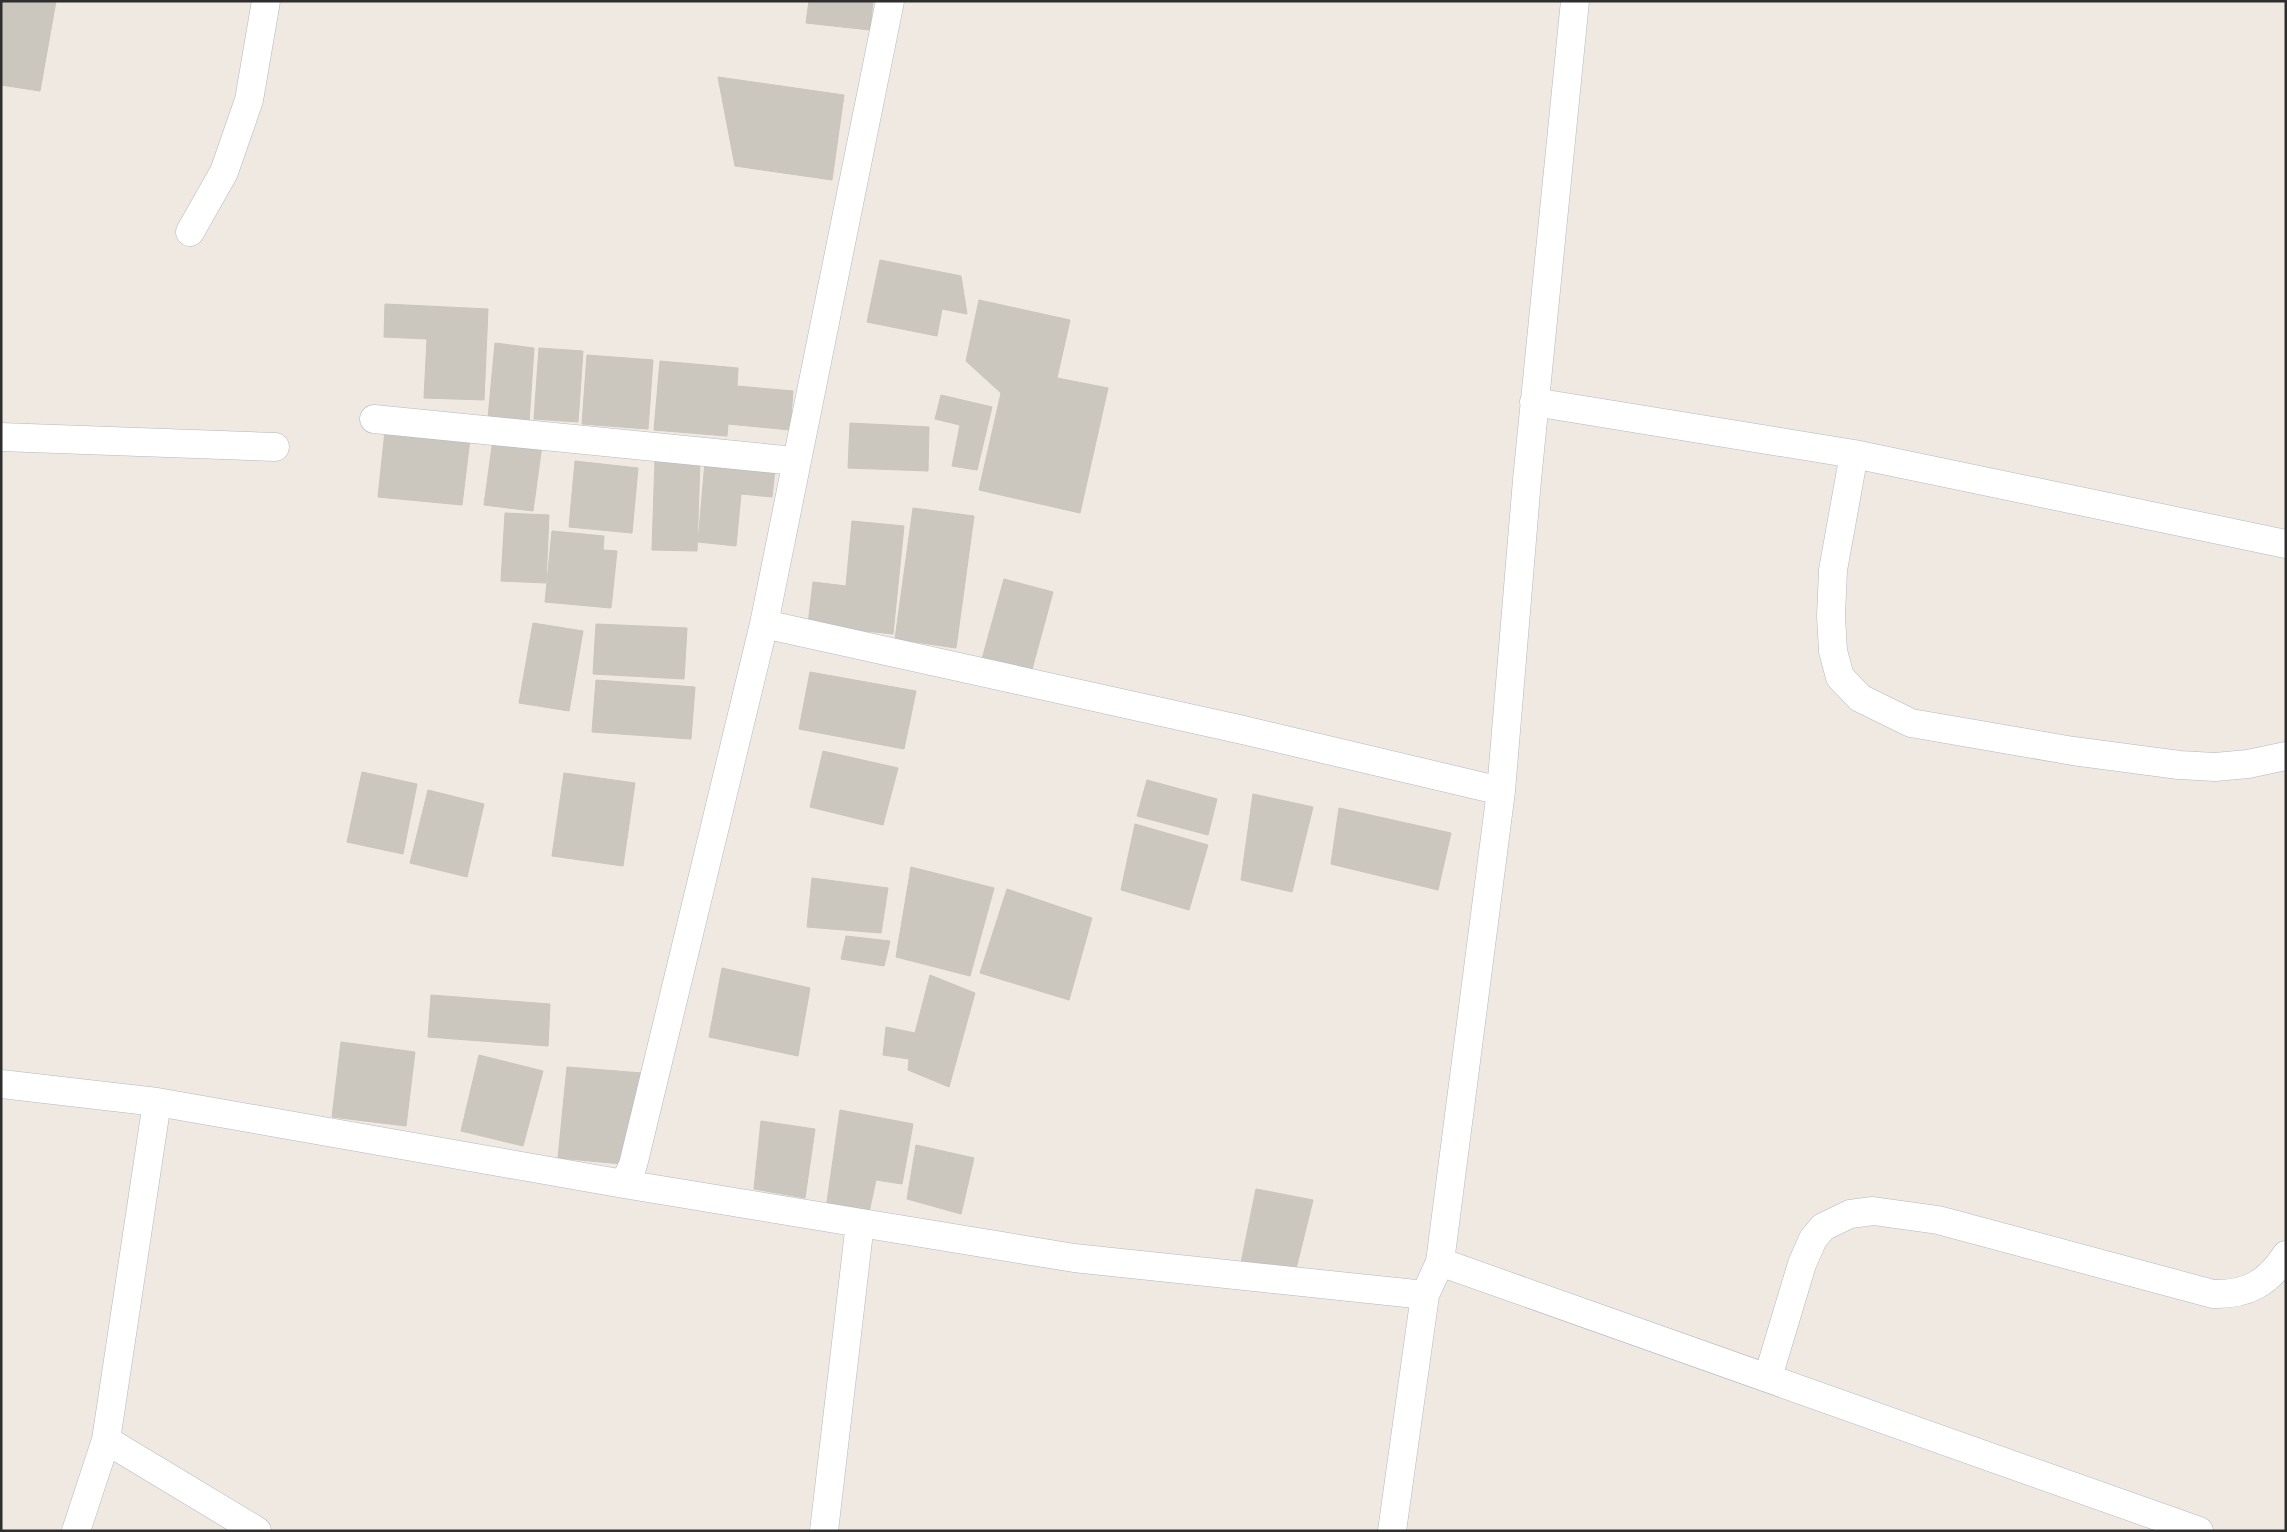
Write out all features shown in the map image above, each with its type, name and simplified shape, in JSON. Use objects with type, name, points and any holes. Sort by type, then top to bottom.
[{"type":"street","points":[[190,232],[224,172],[249,100],[266,1]]},
{"type":"street","points":[[624,1184],[633,1165],[764,624],[890,1]]},
{"type":"street","points":[[1392,1531],[1425,1295],[1440,1262],[1501,791],[1534,402],[1575,1]]},
{"type":"street","points":[[1534,402],[1854,454],[2286,544]]},
{"type":"street","points":[[374,420],[796,461]]},
{"type":"street","points":[[1,437],[274,448]]},
{"type":"street","points":[[1854,454],[1833,570],[1831,616],[1832,651],[1840,677],[1860,698],[1911,723],[2073,751],[2179,765],[2215,766],[2248,764],[2286,756]]},
{"type":"street","points":[[764,624],[1243,730],[1501,791]]},
{"type":"street","points":[[1,1084],[157,1102],[624,1184],[1074,1258],[1141,1267],[1425,1295]]},
{"type":"street","points":[[76,1531],[106,1440],[157,1102]]},
{"type":"street","points":[[1768,1376],[1802,1264],[1812,1239],[1823,1227],[1850,1214],[1873,1211],[1938,1220],[2214,1294],[2231,1295],[2257,1287],[2269,1278],[2286,1255]]},
{"type":"street","points":[[824,1531],[860,1223]]},
{"type":"street","points":[[1440,1262],[1768,1376],[2199,1531]]},
{"type":"street","points":[[106,1440],[257,1531]]},
{"type":"building","points":[[1,1],[56,1],[40,91],[1,85]]},
{"type":"building","points":[[809,1],[873,1],[870,30],[806,23]]},
{"type":"building","points":[[718,77],[844,95],[832,180],[735,166]]},
{"type":"building","points":[[880,260],[961,276],[967,314],[942,309],[937,336],[867,322]]},
{"type":"building","points":[[979,300],[1070,320],[1057,378],[1108,388],[1080,513],[979,490],[1001,393],[966,361]]},
{"type":"building","points":[[385,304],[488,309],[484,400],[424,398],[427,339],[384,337]]},
{"type":"building","points":[[495,343],[534,348],[529,422],[488,418]]},
{"type":"building","points":[[539,348],[583,351],[578,422],[534,419]]},
{"type":"building","points":[[587,355],[653,360],[648,429],[582,424]]},
{"type":"building","points":[[660,361],[738,368],[737,386],[793,391],[790,430],[728,424],[727,436],[654,430]]},
{"type":"building","points":[[941,395],[992,407],[977,470],[952,466],[960,425],[935,419]]},
{"type":"building","points":[[850,423],[929,427],[928,471],[848,468]]},
{"type":"building","points":[[385,431],[470,439],[462,505],[378,497]]},
{"type":"building","points":[[493,439],[542,445],[533,511],[484,505]]},
{"type":"building","points":[[655,459],[700,461],[697,551],[652,550]]},
{"type":"building","points":[[575,461],[638,468],[632,533],[569,527]]},
{"type":"building","points":[[705,462],[775,469],[772,497],[741,494],[736,546],[698,542]]},
{"type":"building","points":[[913,508],[974,516],[956,648],[895,639]]},
{"type":"building","points":[[505,513],[549,515],[546,583],[501,581]]},
{"type":"building","points":[[852,521],[904,526],[893,634],[808,625],[813,582],[846,586]]},
{"type":"building","points":[[552,531],[604,536],[603,550],[617,551],[611,608],[545,602]]},
{"type":"building","points":[[1004,579],[1053,592],[1031,673],[982,659]]},
{"type":"building","points":[[533,623],[583,631],[569,711],[519,703]]},
{"type":"building","points":[[596,624],[687,628],[684,679],[593,674]]},
{"type":"building","points":[[810,672],[916,691],[904,749],[799,729]]},
{"type":"building","points":[[596,680],[695,687],[691,739],[592,732]]},
{"type":"building","points":[[823,751],[898,768],[883,825],[810,807]]},
{"type":"building","points":[[362,772],[417,784],[403,854],[347,842]]},
{"type":"building","points":[[564,773],[635,783],[623,866],[552,856]]},
{"type":"building","points":[[1147,780],[1217,799],[1208,835],[1137,816]]},
{"type":"building","points":[[428,790],[484,804],[467,877],[410,863]]},
{"type":"building","points":[[1253,794],[1313,807],[1292,892],[1241,880]]},
{"type":"building","points":[[1339,808],[1451,833],[1438,890],[1331,864]]},
{"type":"building","points":[[1135,824],[1208,845],[1189,910],[1121,890]]},
{"type":"building","points":[[911,867],[994,888],[970,976],[896,957]]},
{"type":"building","points":[[812,878],[888,888],[881,933],[807,927]]},
{"type":"building","points":[[1007,889],[1092,918],[1069,1000],[980,973]]},
{"type":"building","points":[[846,936],[890,941],[884,966],[841,959]]},
{"type":"building","points":[[722,968],[810,988],[798,1056],[709,1037]]},
{"type":"building","points":[[930,975],[975,993],[949,1087],[908,1070],[909,1059],[883,1055],[886,1027],[915,1033]]},
{"type":"building","points":[[431,995],[550,1004],[548,1046],[428,1037]]},
{"type":"building","points":[[341,1042],[415,1052],[406,1126],[332,1117]]},
{"type":"building","points":[[479,1055],[543,1071],[523,1146],[461,1131]]},
{"type":"building","points":[[567,1067],[642,1073],[633,1165],[558,1158]]},
{"type":"building","points":[[840,1110],[913,1124],[902,1184],[876,1180],[868,1217],[826,1209]]},
{"type":"building","points":[[761,1121],[815,1129],[805,1198],[754,1189]]},
{"type":"building","points":[[916,1145],[974,1158],[961,1214],[907,1199]]},
{"type":"building","points":[[1256,1189],[1313,1200],[1295,1273],[1241,1263]]}]
